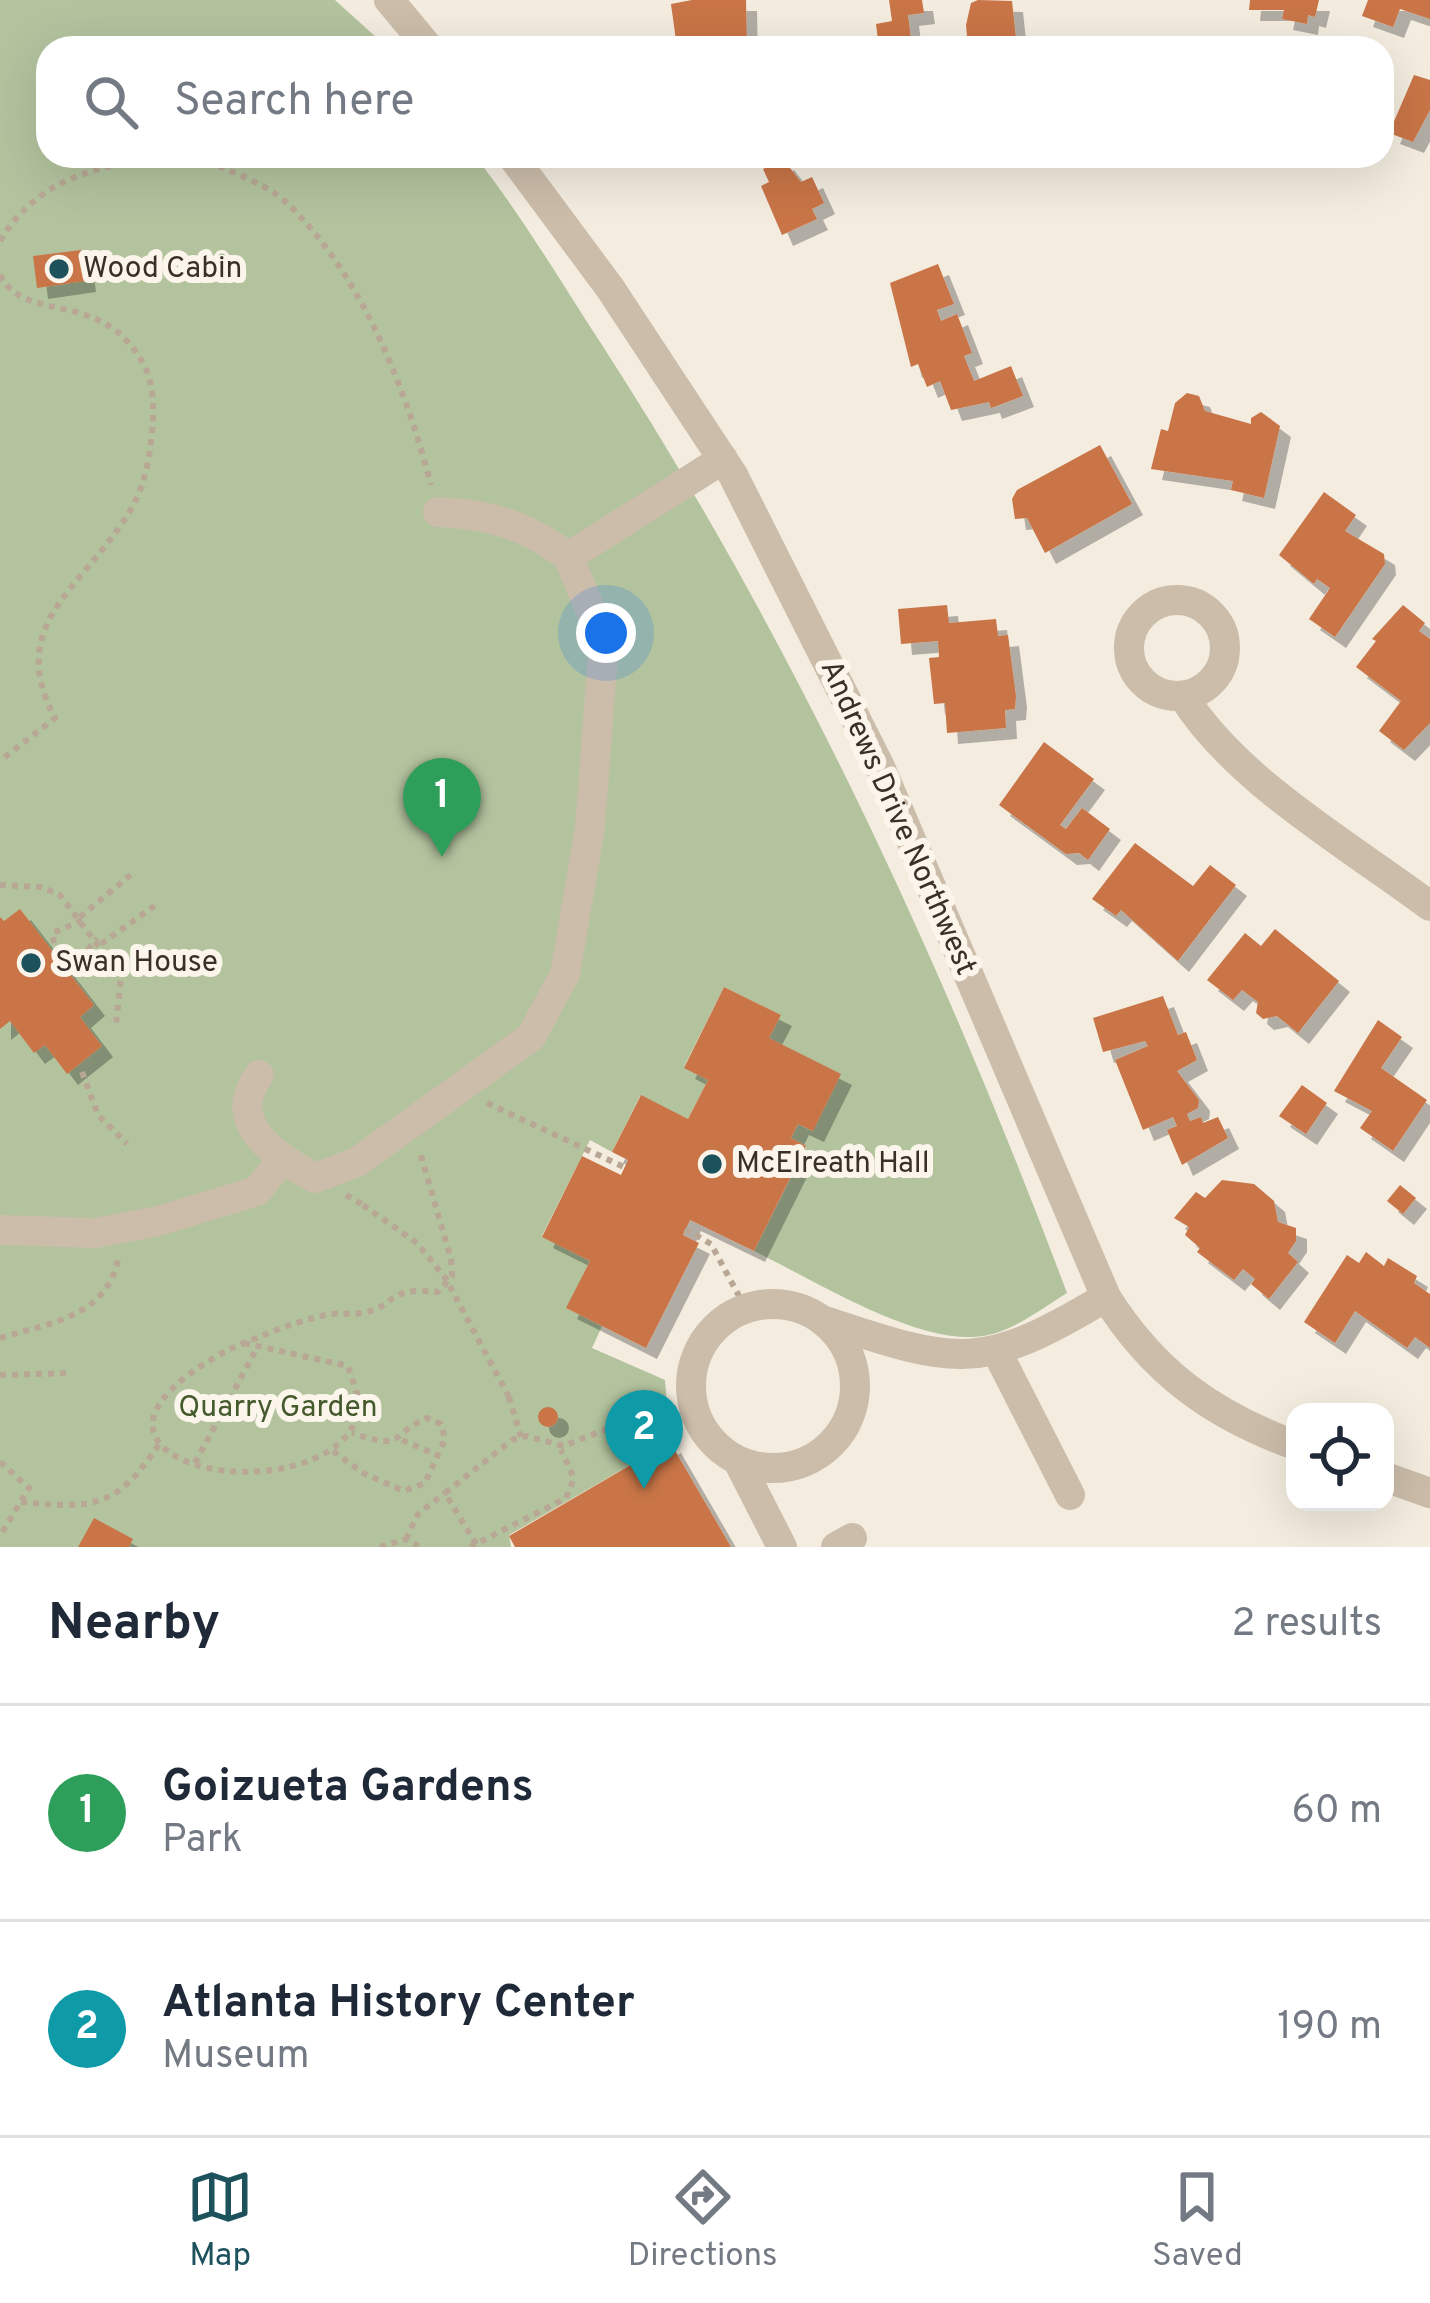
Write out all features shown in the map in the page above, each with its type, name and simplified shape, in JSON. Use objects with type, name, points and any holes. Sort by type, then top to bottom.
[{"type":"street","points":[[389,0],[419,36]]},
{"type":"street","name":"Andrews Drive Northwest","points":[[521,168],[610,288],[723,459],[880,767],[1106,1297],[1129,1334],[1172,1381],[1220,1414],[1286,1441]]},
{"type":"street","points":[[568,556],[723,459]]},
{"type":"street","points":[[259,1076],[245,1094],[247,1119],[282,1160],[315,1178],[357,1162],[531,1036],[565,974],[590,827],[604,641],[568,556],[543,538],[488,514],[438,512]]},
{"type":"street","points":[[1184,696],[1203,728],[1233,757],[1430,906]]},
{"type":"street","points":[[0,1230],[49,1235],[124,1228],[257,1191],[282,1160]]},
{"type":"street","points":[[782,1547],[738,1461],[710,1438],[693,1406],[693,1369],[699,1351],[721,1322],[746,1309],[790,1305],[824,1320],[950,1356],[997,1352],[1041,1336],[1106,1297]]},
{"type":"street","points":[[738,1461],[793,1466],[838,1437],[856,1384],[847,1349],[824,1320]]},
{"type":"street","points":[[997,1352],[1018,1415],[1070,1495]]},
{"type":"street","points":[[1394,1480],[1430,1493]]},
{"type":"path","points":[[0,241],[18,212],[51,185],[99,168]]},
{"type":"path","points":[[220,168],[285,200],[347,277],[415,425],[438,512]]},
{"type":"path","points":[[0,274],[25,298],[51,309],[82,309],[118,328],[148,372],[153,422],[148,473],[126,518],[51,610],[37,653],[39,689],[55,718],[0,761]]},
{"type":"path","points":[[133,873],[81,918],[53,933],[54,946],[74,967],[99,941],[157,904]]},
{"type":"path","points":[[0,885],[51,888],[81,918],[121,976],[116,1025]]},
{"type":"path","points":[[82,1072],[98,1115],[128,1144]]},
{"type":"path","points":[[458,1092],[527,1118],[624,1168]]},
{"type":"path","points":[[244,1343],[348,1366],[359,1405],[352,1433],[333,1451],[293,1467],[243,1472],[195,1462],[159,1444],[153,1422],[164,1397],[205,1360],[244,1343],[327,1314],[367,1313],[404,1288],[438,1292],[452,1276],[440,1212],[420,1151],[405,1129]]},
{"type":"path","points":[[363,1205],[417,1243],[446,1280],[509,1397],[521,1438]]},
{"type":"path","points":[[0,1338],[89,1311],[115,1281],[124,1228]]},
{"type":"path","points":[[686,1229],[711,1244],[746,1309]]},
{"type":"path","points":[[195,1462],[257,1346]]},
{"type":"path","points":[[0,1375],[70,1373]]},
{"type":"path","points":[[406,1539],[418,1514],[521,1438],[563,1446],[651,1412],[693,1406]]},
{"type":"path","points":[[333,1451],[363,1473],[404,1491],[425,1483],[445,1439],[442,1424],[428,1418],[414,1424],[402,1440]]},
{"type":"path","points":[[352,1433],[386,1444],[402,1440],[438,1456]]},
{"type":"path","points":[[21,1502],[65,1506],[106,1502],[133,1484],[159,1444]]},
{"type":"path","points":[[445,1493],[473,1545],[566,1498],[574,1478],[561,1450]]},
{"type":"path","points":[[0,1462],[29,1488],[0,1536]]},
{"type":"path","points":[[380,1547],[406,1539],[420,1547]]},
{"type":"green space","name":"Quarry Garden","points":[[0,0],[335,0],[375,36],[36,36],[36,168],[484,168],[541,249],[672,458],[801,688],[916,926],[1067,1293],[999,1332],[948,1335],[861,1306],[754,1251],[806,1147],[791,1138],[798,1124],[813,1131],[769,1038],[780,1015],[724,987],[684,1067],[708,1080],[688,1119],[640,1096],[612,1152],[590,1140],[542,1236],[590,1261],[567,1308],[602,1326],[592,1348],[665,1380],[670,1442],[509,1535],[511,1547],[0,1547]]},
{"type":"building","points":[[746,0],[747,36],[675,36],[671,4]]},
{"type":"building","points":[[889,0],[922,0],[924,13],[908,15],[911,36],[878,36],[876,24],[892,21]]},
{"type":"building","points":[[1250,0],[1319,0],[1315,17],[1308,15],[1307,24],[1282,19],[1284,10],[1249,10]]},
{"type":"building","points":[[1368,0],[1430,0],[1430,19],[1400,9],[1393,27],[1362,16]]},
{"type":"building","points":[[1012,1],[1016,36],[967,36],[971,3]]},
{"type":"building","points":[[1414,75],[1430,80],[1430,110],[1413,142],[1394,135],[1394,121]]},
{"type":"building","points":[[790,168],[801,182],[812,177],[824,203],[812,209],[817,219],[782,235],[761,186],[769,182],[763,169]]},
{"type":"building","name":"Wood Cabin","points":[[81,250],[85,281],[37,288],[33,256]]},
{"type":"building","points":[[938,264],[954,304],[937,310],[941,321],[957,314],[972,353],[964,356],[974,381],[1011,366],[1023,396],[991,408],[989,402],[951,410],[940,381],[927,387],[918,364],[911,367],[890,283]]},
{"type":"building","points":[[1187,393],[1199,396],[1205,411],[1251,424],[1251,418],[1261,412],[1280,426],[1264,498],[1231,490],[1233,481],[1151,469],[1161,429],[1168,431],[1175,403]]},
{"type":"building","points":[[1100,445],[1132,504],[1045,553],[1027,518],[1015,519],[1012,499],[1017,490]]},
{"type":"building","points":[[1324,492],[1356,515],[1345,531],[1384,554],[1385,564],[1335,637],[1309,619],[1330,588],[1317,579],[1314,584],[1279,555]]},
{"type":"building","points":[[947,605],[949,623],[996,619],[998,636],[1008,635],[1016,696],[1015,709],[1005,710],[1006,728],[947,733],[945,703],[934,704],[929,658],[939,657],[938,641],[901,644],[898,609]]},
{"type":"building","points":[[1403,605],[1425,623],[1419,631],[1430,639],[1430,723],[1404,750],[1379,731],[1401,701],[1356,667],[1376,641],[1372,639]]},
{"type":"building","points":[[1044,742],[1094,779],[1060,825],[1066,829],[1082,808],[1110,829],[1088,860],[1079,853],[1066,854],[999,805]]},
{"type":"building","points":[[1135,843],[1193,886],[1210,865],[1236,885],[1178,961],[1121,910],[1116,916],[1092,899]]},
{"type":"building","name":"Swan House","points":[[20,909],[94,1005],[80,1017],[102,1046],[67,1074],[45,1045],[34,1053],[10,1021],[0,1029],[0,917],[4,921]]},
{"type":"building","points":[[1275,929],[1339,981],[1298,1033],[1277,1016],[1263,1019],[1256,1013],[1258,1002],[1242,990],[1233,1000],[1207,980],[1245,933],[1261,946]]},
{"type":"building","name":"McElreath Hall","points":[[724,987],[781,1015],[769,1038],[841,1074],[813,1131],[798,1124],[791,1138],[806,1146],[754,1251],[690,1220],[683,1235],[699,1243],[646,1348],[566,1308],[590,1261],[542,1237],[582,1156],[621,1175],[628,1160],[612,1152],[641,1095],[688,1119],[708,1080],[684,1068]]},
{"type":"building","points":[[1163,996],[1178,1035],[1186,1032],[1197,1060],[1177,1071],[1199,1100],[1198,1108],[1187,1114],[1190,1121],[1201,1117],[1203,1123],[1218,1117],[1228,1138],[1182,1165],[1167,1130],[1177,1126],[1173,1117],[1143,1130],[1115,1060],[1148,1046],[1145,1041],[1103,1052],[1093,1018]]},
{"type":"building","points":[[1378,1020],[1402,1037],[1381,1068],[1427,1100],[1393,1151],[1360,1128],[1372,1111],[1334,1091]]},
{"type":"building","points":[[1302,1085],[1327,1103],[1306,1134],[1279,1116]]},
{"type":"building","points":[[1222,1180],[1254,1184],[1274,1201],[1278,1222],[1296,1228],[1296,1241],[1288,1253],[1298,1262],[1269,1299],[1251,1284],[1255,1279],[1243,1269],[1234,1280],[1197,1252],[1200,1248],[1185,1235],[1189,1227],[1174,1218],[1196,1192],[1205,1198]]},
{"type":"building","points":[[1400,1185],[1416,1198],[1403,1214],[1387,1201]]},
{"type":"building","points":[[1366,1252],[1384,1266],[1388,1258],[1417,1276],[1414,1283],[1430,1294],[1430,1348],[1415,1337],[1407,1348],[1355,1311],[1335,1343],[1304,1322],[1347,1255],[1359,1263]]},
{"type":"building","points":[[548,1407],[558,1417],[548,1427],[538,1417]]},
{"type":"building","points":[[670,1442],[731,1547],[515,1547],[509,1536]]},
{"type":"building","points":[[94,1518],[133,1539],[129,1547],[78,1547]]},
{"type":"place","name":"Wood Cabin","points":[[59,269]]},
{"type":"place","name":"Goizueta Gardens","points":[[442,857]]},
{"type":"place","name":"Swan House","points":[[31,963]]},
{"type":"place","name":"McElreath Hall","points":[[712,1164]]},
{"type":"place","name":"Atlanta History Center","points":[[644,1489]]}]
